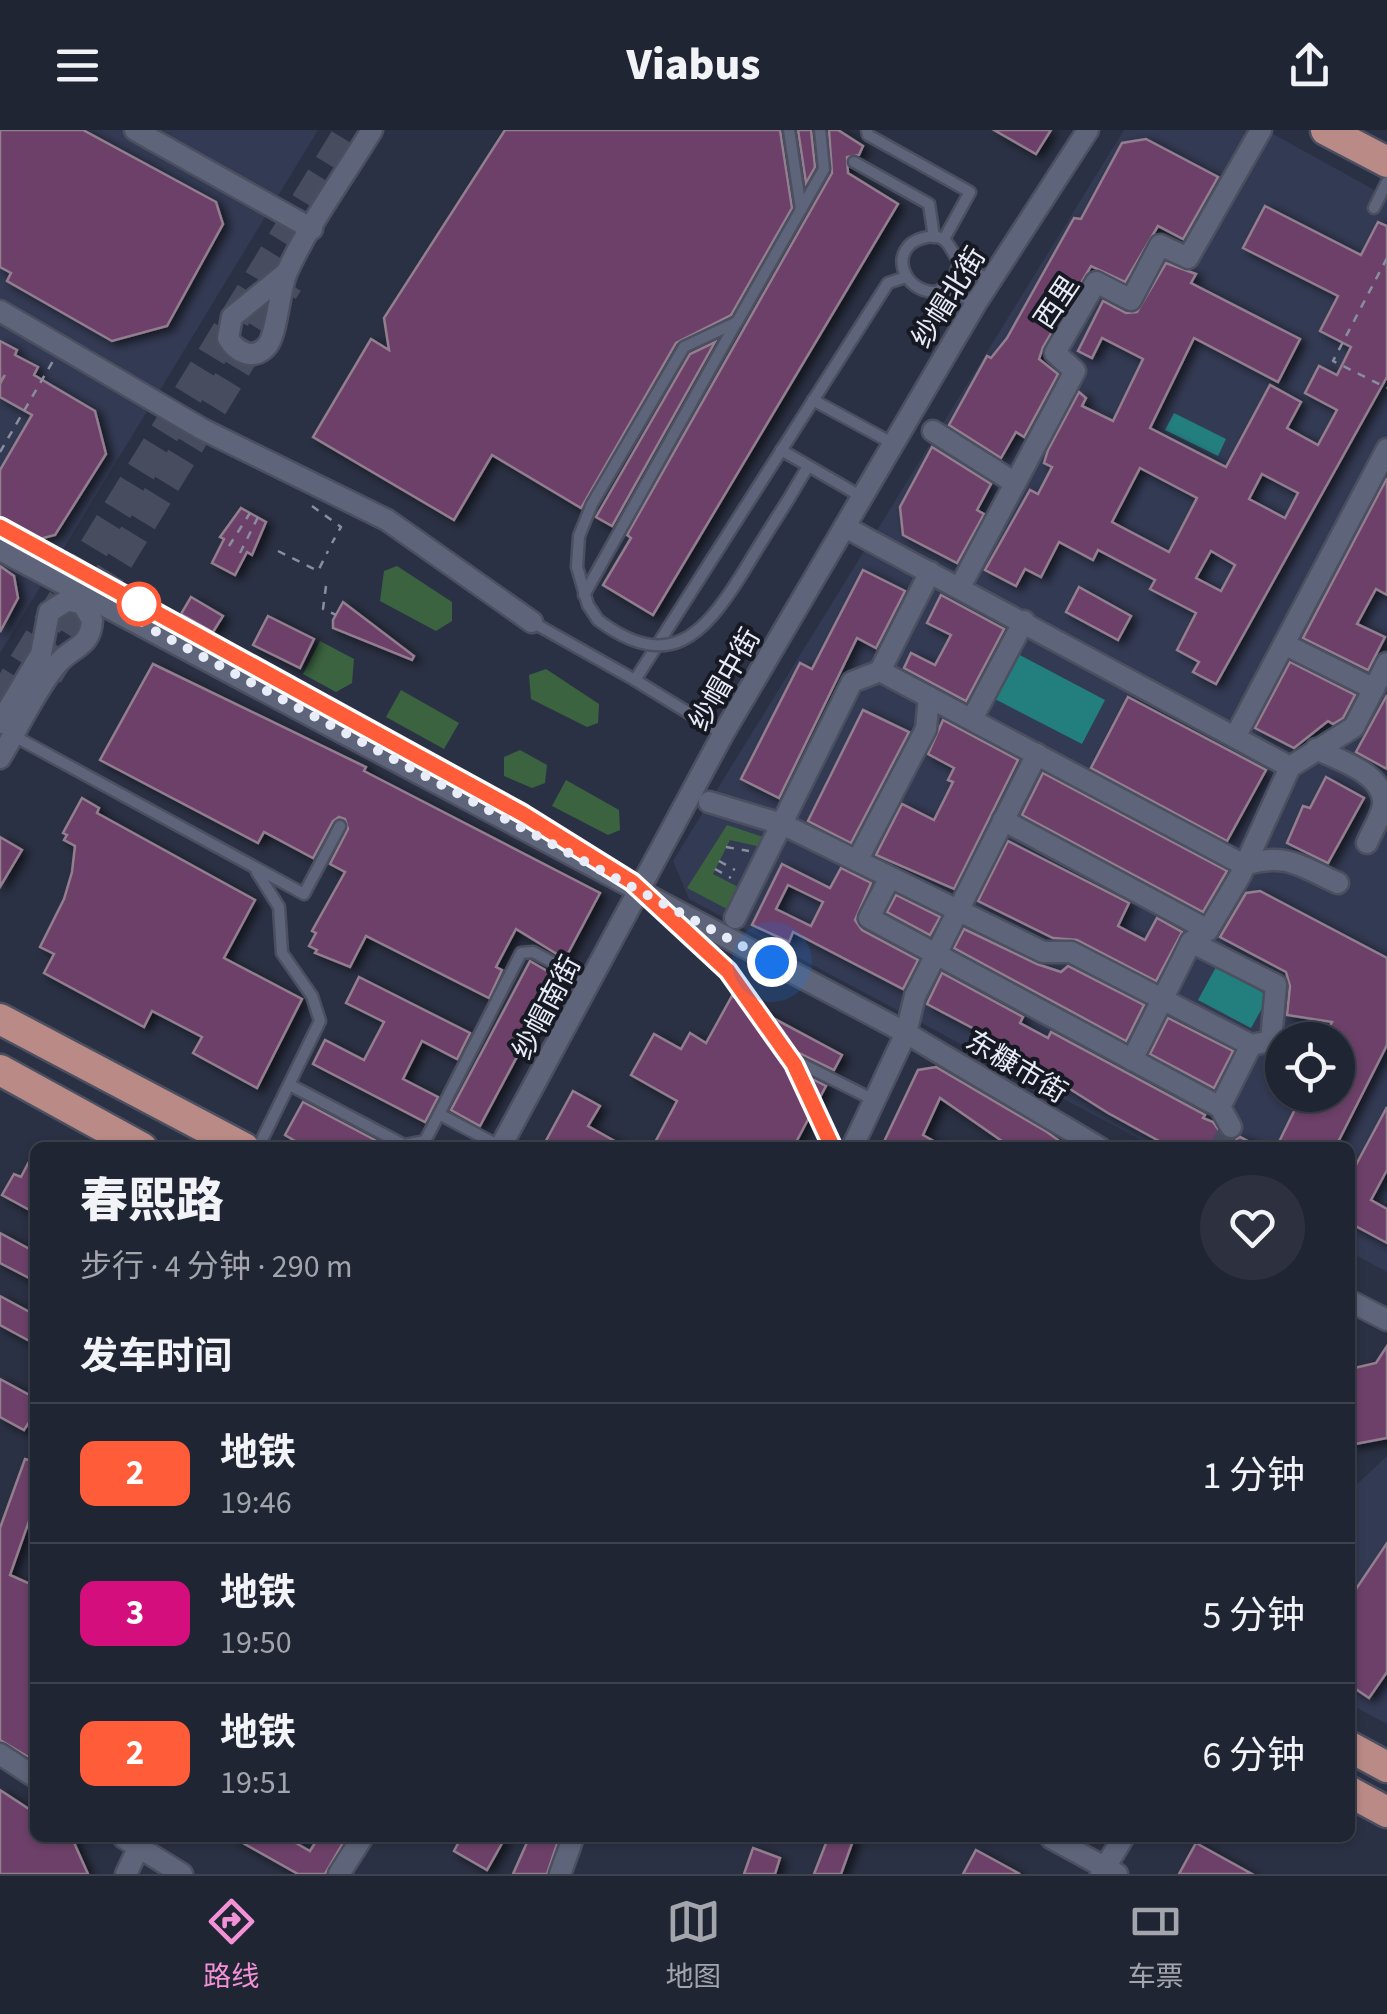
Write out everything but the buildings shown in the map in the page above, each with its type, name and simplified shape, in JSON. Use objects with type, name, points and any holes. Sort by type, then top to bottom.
[{"type":"main road","points":[[1326,130],[1387,162]]},
{"type":"main road","points":[[0,1019],[233,1142]]},
{"type":"main road","points":[[0,1070],[131,1142]]},
{"type":"main road","points":[[1355,1750],[1387,1767]]},
{"type":"main road","points":[[1355,1795],[1387,1812]]},
{"type":"street","points":[[135,130],[312,229]]},
{"type":"street","points":[[286,272],[372,130]]},
{"type":"street","name":"纱帽北街","points":[[862,497],[990,280],[1088,130]]},
{"type":"street","name":"西里","points":[[960,587],[1074,370],[1055,352],[1096,282],[1131,300],[1160,245],[1188,258],[1261,130]]},
{"type":"street","points":[[0,311],[202,429],[387,520],[532,622]]},
{"type":"street","points":[[933,431],[1016,483]]},
{"type":"street","points":[[1235,736],[1387,449]]},
{"type":"street","name":"纱帽中街","points":[[638,891],[723,734],[862,497]]},
{"type":"street","points":[[844,527],[1290,767]]},
{"type":"street","name":"东糠市街","points":[[0,550],[906,1032],[1090,1142]]},
{"type":"street","points":[[736,918],[852,682],[880,671],[930,572]]},
{"type":"street","points":[[0,758],[7,730],[6,704],[44,647],[49,612],[68,600],[83,604],[92,620],[88,638],[58,663],[7,730]]},
{"type":"street","points":[[972,719],[1024,621]]},
{"type":"street","points":[[1284,644],[1374,689]]},
{"type":"street","points":[[1132,1060],[1162,1000],[1244,865],[1290,767],[1354,727],[1387,663]]},
{"type":"street","points":[[880,671],[1244,865],[1268,858],[1284,859],[1338,883]]},
{"type":"street","points":[[856,861],[926,729],[929,697]]},
{"type":"street","points":[[1316,749],[1371,776],[1383,788],[1385,803],[1367,843]]},
{"type":"street","points":[[855,1142],[906,1032],[915,996],[1037,754]]},
{"type":"street","points":[[709,802],[782,824],[1042,952],[1071,952],[1252,1045],[1271,1040],[1276,985],[1003,820]]},
{"type":"street","points":[[890,877],[869,918],[1220,1107],[1231,1126]]},
{"type":"street","name":"纱帽南街","points":[[503,1142],[638,891]]},
{"type":"street","points":[[1220,1107],[1252,1045]]},
{"type":"street","points":[[1355,1304],[1387,1320]]},
{"type":"street","points":[[0,1754],[30,1775]]},
{"type":"street","points":[[126,1874],[135,1842]]},
{"type":"street","points":[[136,1842],[182,1874]]},
{"type":"street","points":[[338,1874],[359,1842]]},
{"type":"street","points":[[560,1874],[572,1842]]},
{"type":"street","points":[[1058,1842],[1108,1872],[1121,1842]]},
{"type":"lane","points":[[789,130],[801,210]]},
{"type":"lane","points":[[584,595],[824,170],[820,130]]},
{"type":"lane","points":[[867,130],[868,135],[970,192],[939,238]]},
{"type":"lane","points":[[854,162],[929,204],[939,238]]},
{"type":"lane","points":[[1374,208],[1387,182]]},
{"type":"lane","points":[[924,237],[939,238],[951,246],[958,263],[953,281],[946,288],[927,292],[910,284],[902,260],[910,245],[924,237]]},
{"type":"lane","points":[[958,263],[990,280]]},
{"type":"lane","points":[[635,680],[888,283],[906,278]]},
{"type":"lane","points":[[946,288],[976,303]]},
{"type":"lane","points":[[737,322],[684,347],[592,504],[578,536],[577,567],[584,595],[598,620],[633,642],[662,644],[692,636],[715,616],[807,468]]},
{"type":"lane","points":[[813,400],[892,442]]},
{"type":"lane","points":[[780,450],[862,497]]},
{"type":"lane","points":[[662,636],[677,640],[703,628],[730,590]]},
{"type":"lane","points":[[532,622],[723,734]]},
{"type":"lane","points":[[7,730],[304,894],[340,826]]},
{"type":"lane","points":[[254,867],[279,907],[282,953],[319,1012],[317,1031],[261,1142]]},
{"type":"lane","points":[[417,1142],[425,1140],[521,952],[532,952],[590,982]]},
{"type":"lane","points":[[790,1058],[874,1100]]},
{"type":"lane","points":[[290,1085],[398,1142]]},
{"type":"lane","points":[[439,1114],[491,1142]]},
{"type":"path","points":[[1387,258],[1333,361],[1387,388]]},
{"type":"path","points":[[0,452],[61,347]]},
{"type":"path","points":[[304,500],[341,527],[332,543]]},
{"type":"path","points":[[229,546],[250,513]]},
{"type":"path","points":[[240,552],[258,517]]},
{"type":"path","points":[[278,552],[318,570],[328,552]]},
{"type":"path","points":[[326,586],[324,609],[336,615]]},
{"type":"path","points":[[726,847],[756,853]]},
{"type":"path","points":[[719,861],[745,875]]},
{"type":"path","points":[[714,869],[740,883]]},
{"type":"shaded area","points":[[0,130],[318,130],[0,653]]},
{"type":"shaded area","points":[[1124,130],[1266,130],[1387,197],[1387,1272],[1355,1255],[1355,1142],[1145,1142],[689,899],[673,861]]},
{"type":"shaded area","points":[[1174,413],[1226,439],[1218,456],[1165,430]]},
{"type":"shaded area","points":[[397,566],[452,602],[452,621],[436,631],[380,601],[384,571]]},
{"type":"shaded area","points":[[320,641],[354,659],[352,683],[336,692],[303,674]]},
{"type":"shaded area","points":[[1012,651],[1105,700],[1082,744],[989,696]]},
{"type":"shaded area","points":[[546,669],[599,704],[598,723],[587,727],[531,699],[529,675]]},
{"type":"shaded area","points":[[401,690],[459,723],[444,749],[386,717]]},
{"type":"shaded area","points":[[520,750],[547,765],[545,783],[532,788],[504,776],[504,757]]},
{"type":"shaded area","points":[[566,780],[619,810],[620,830],[608,835],[552,806]]},
{"type":"shaded area","points":[[727,825],[766,838],[761,847],[730,840],[713,874],[740,888],[729,910],[687,888]]},
{"type":"shaded area","points":[[1216,967],[1269,996],[1251,1028],[1198,1000]]},
{"type":"shaded area","points":[[1387,1456],[1387,1724],[1355,1707],[1355,1486]]},
{"type":"tunnel","points":[[0,702],[350,130]]},
{"type":"tunnel","points":[[48,675],[288,283]]},
{"type":"tunnel","points":[[1222,1142],[1231,1127]]},
{"type":"metro line","name":"2","points":[[0,527],[523,814],[632,882],[728,971],[794,1064],[830,1142]]},
{"type":"route","points":[[139,604],[142,624],[772,962]]}]
